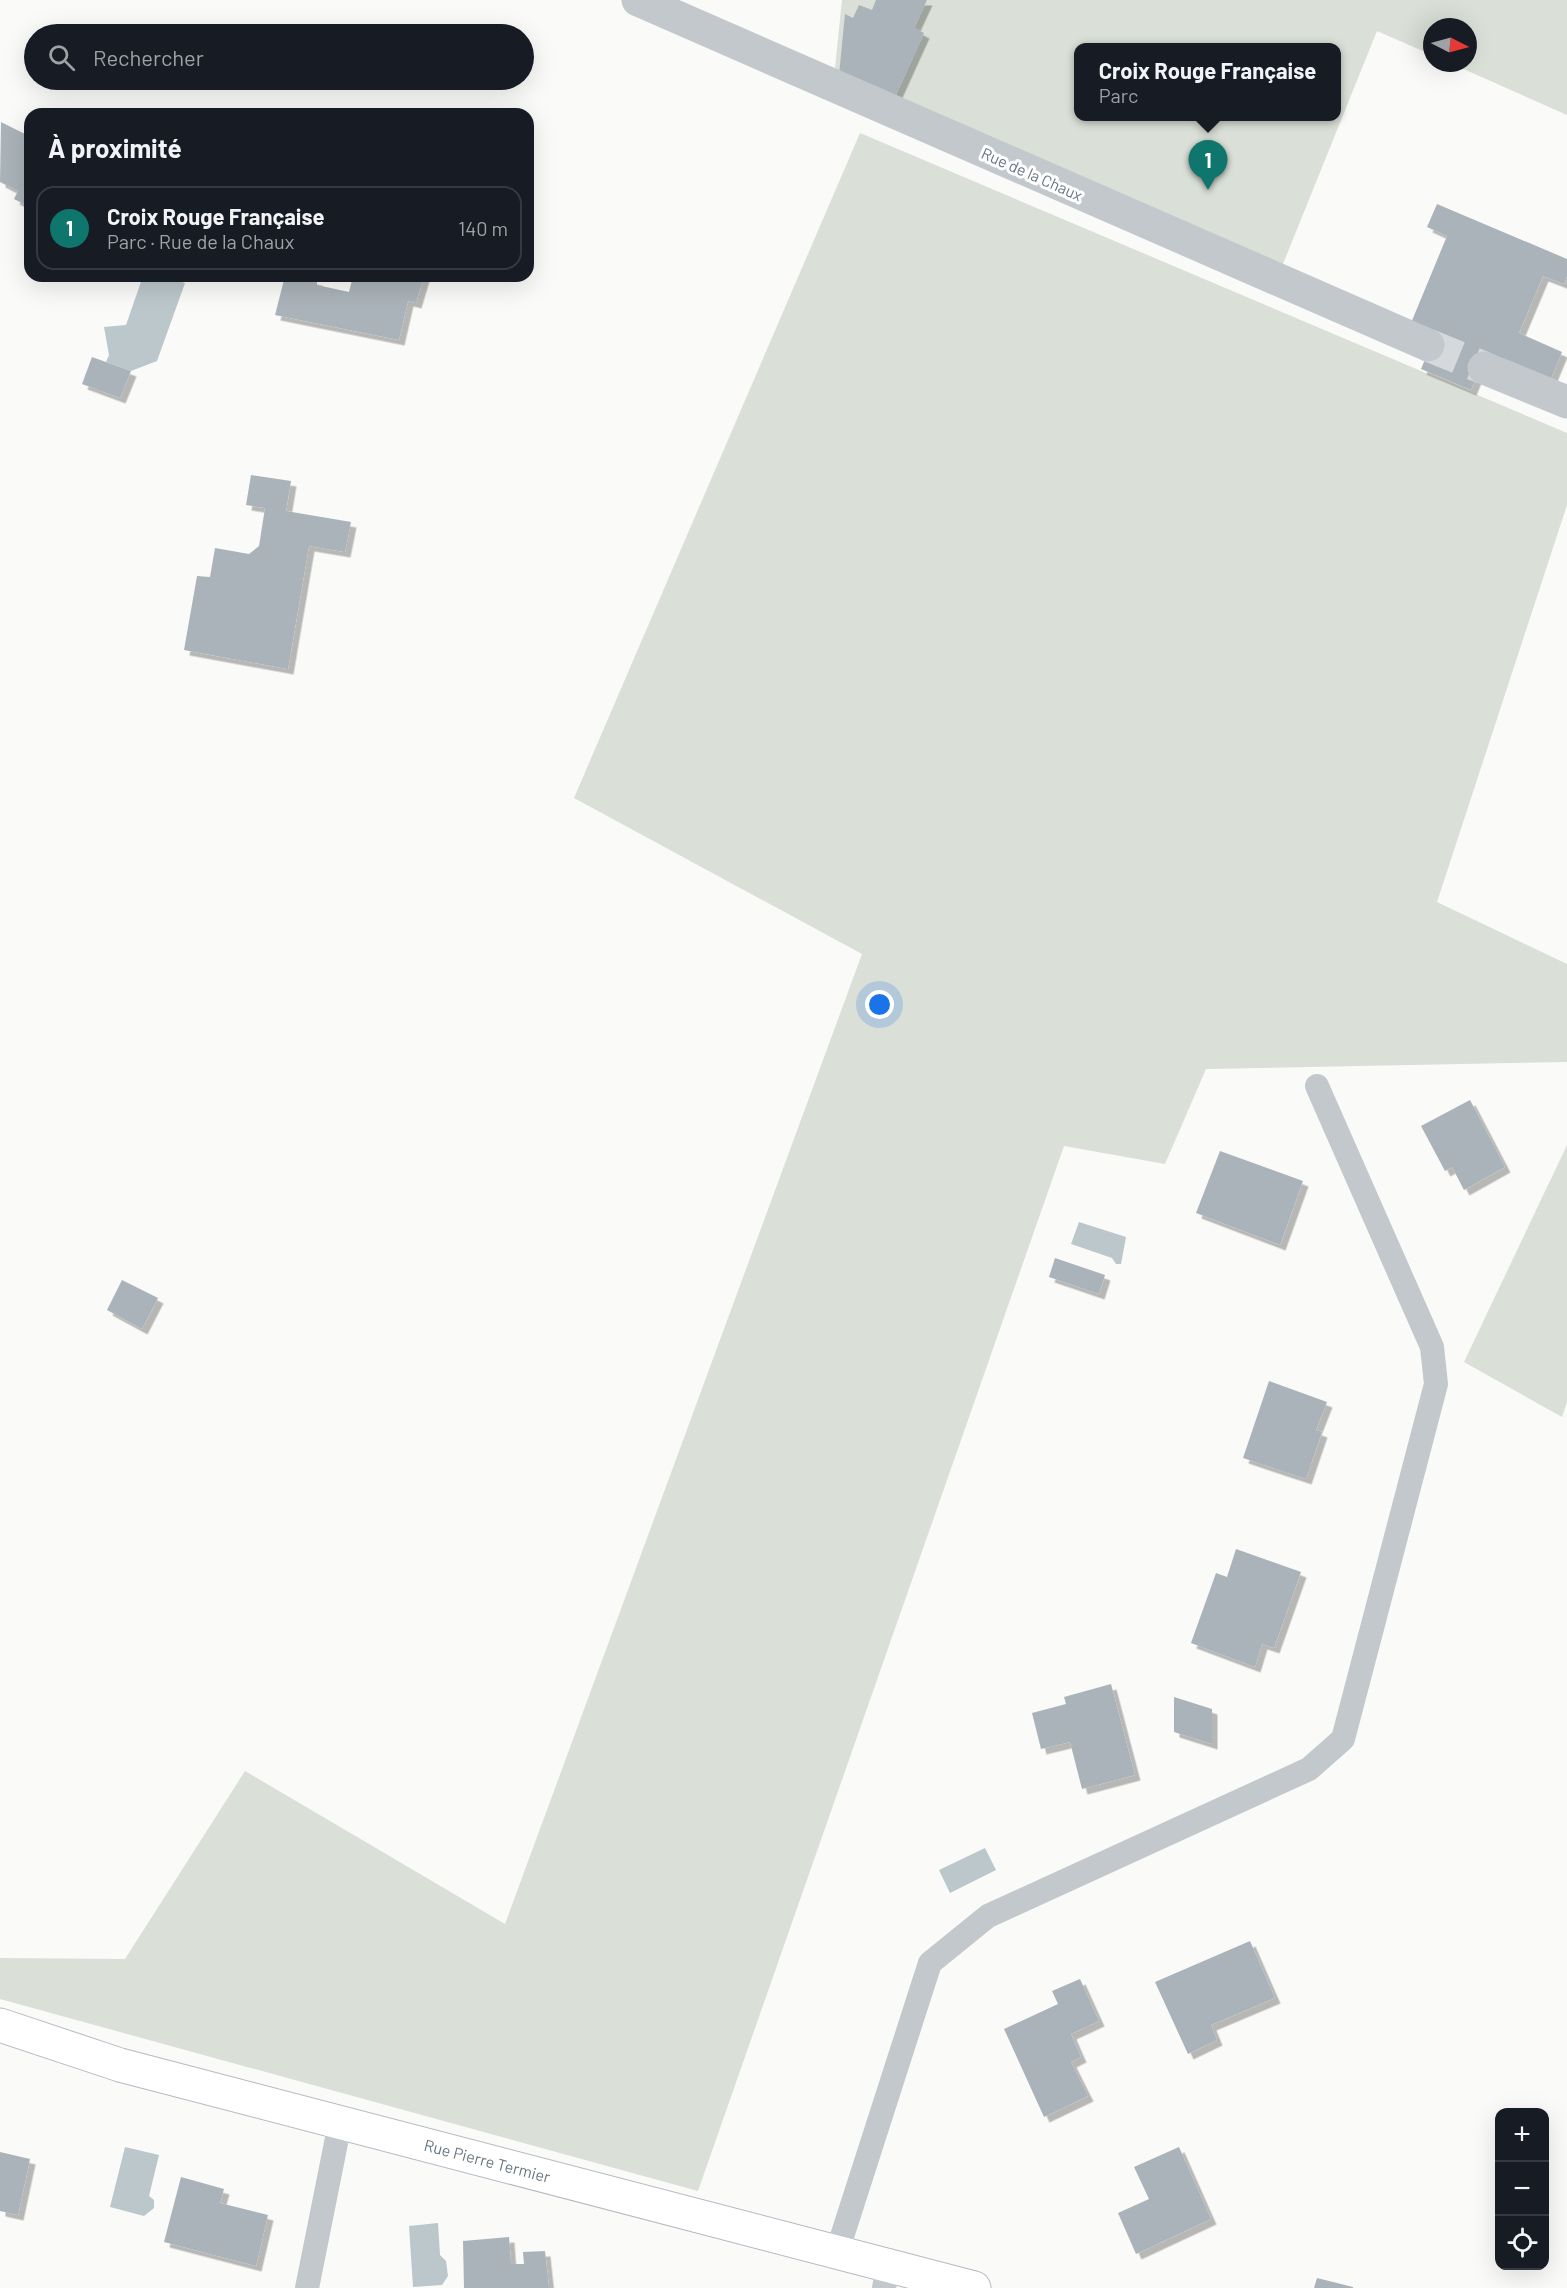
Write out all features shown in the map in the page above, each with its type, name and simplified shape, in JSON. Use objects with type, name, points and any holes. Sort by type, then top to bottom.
[{"type":"street","name":"Rue de la Chaux","points":[[638,0],[1322,301],[1428,345]]},
{"type":"street","points":[[1484,368],[1567,402]]},
{"type":"street","name":"Rue Pierre Termier","points":[[0,2025],[120,2065],[837,2252],[886,2277],[975,2288]]},
{"type":"lane","points":[[837,2252],[930,1963],[988,1916],[1309,1769],[1343,1739],[1436,1384],[1432,1347],[1317,1086]]},
{"type":"lane","points":[[307,2288],[340,2122]]},
{"type":"shaded area","points":[[842,0],[1567,0],[1567,115],[1470,72],[1477,72],[1477,18],[1423,18],[1423,51],[1377,31],[1341,120],[1341,43],[1074,43],[1074,121],[1341,121],[1283,264],[834,78]]},
{"type":"shaded area","points":[[860,133],[1567,433],[1567,505],[1437,902],[1567,964],[1567,1062],[1206,1069],[1165,1164],[1064,1146],[698,2191],[0,1999],[0,1958],[125,1959],[245,1771],[505,1924],[862,954],[574,798]]},
{"type":"shaded area","points":[[141,282],[185,283],[157,361],[131,371],[106,362],[109,355],[104,327],[126,325]]},
{"type":"shaded area","points":[[1567,1145],[1567,1402],[1562,1417],[1464,1362]]},
{"type":"shaded area","points":[[1079,1222],[1126,1237],[1121,1264],[1116,1264],[1112,1258],[1071,1244]]},
{"type":"shaded area","points":[[985,1848],[996,1870],[950,1893],[939,1870]]},
{"type":"shaded area","points":[[125,2147],[159,2155],[149,2196],[154,2200],[154,2208],[144,2216],[110,2207]]},
{"type":"shaded area","points":[[438,2223],[440,2255],[446,2261],[448,2276],[442,2285],[413,2287],[409,2226]]},
{"type":"building","points":[[876,0],[927,0],[914,28],[924,33],[894,99],[839,75],[845,14],[853,18],[859,5],[872,10]]},
{"type":"building","points":[[1,122],[24,134],[24,204],[14,199],[18,191],[0,182]]},
{"type":"building","points":[[1437,204],[1567,259],[1567,276],[1564,284],[1543,276],[1519,333],[1562,352],[1550,381],[1486,354],[1471,390],[1421,369],[1436,333],[1411,323],[1447,236],[1427,227]]},
{"type":"building","points":[[283,282],[317,282],[317,285],[349,292],[352,282],[422,282],[416,303],[408,301],[399,340],[275,315]]},
{"type":"building","points":[[92,357],[131,371],[120,398],[82,384]]},
{"type":"building","points":[[251,475],[291,481],[286,511],[351,522],[345,552],[309,546],[288,669],[184,650],[197,576],[210,577],[215,548],[249,554],[259,546],[265,508],[246,505]]},
{"type":"building","points":[[1470,1100],[1505,1167],[1464,1190],[1452,1167],[1445,1171],[1421,1126]]},
{"type":"building","points":[[1220,1151],[1303,1181],[1280,1245],[1196,1213]]},
{"type":"building","points":[[1055,1258],[1105,1275],[1099,1294],[1049,1277]]},
{"type":"building","points":[[122,1280],[158,1298],[142,1329],[107,1310]]},
{"type":"building","points":[[1269,1381],[1327,1402],[1316,1430],[1322,1432],[1306,1479],[1243,1458]]},
{"type":"building","points":[[1236,1549],[1301,1572],[1274,1648],[1262,1644],[1255,1667],[1191,1643],[1216,1573],[1227,1577]]},
{"type":"building","points":[[1111,1684],[1135,1775],[1082,1789],[1070,1742],[1041,1749],[1032,1713],[1066,1704],[1064,1697]]},
{"type":"building","points":[[1174,1697],[1212,1709],[1212,1744],[1174,1732]]},
{"type":"building","points":[[1250,1941],[1275,1998],[1211,2025],[1217,2040],[1188,2054],[1155,1982]]},
{"type":"building","points":[[1080,1979],[1099,2021],[1071,2034],[1081,2057],[1071,2062],[1088,2096],[1044,2117],[1004,2029],[1058,2004],[1052,1991]]},
{"type":"building","points":[[1179,2147],[1211,2219],[1136,2254],[1118,2213],[1149,2199],[1134,2167]]},
{"type":"building","points":[[0,2152],[30,2159],[18,2215],[0,2211]]},
{"type":"building","points":[[181,2177],[224,2189],[220,2203],[268,2215],[256,2266],[164,2242]]},
{"type":"building","points":[[509,2237],[511,2264],[524,2264],[523,2252],[545,2251],[549,2288],[464,2288],[463,2241]]},
{"type":"building","points":[[1317,2278],[1353,2287],[1353,2288],[1314,2288]]},
{"type":"tunnel","points":[[1428,345],[1484,368]]},
{"type":"place","name":"Croix Rouge Française","points":[[1208,190]]}]
